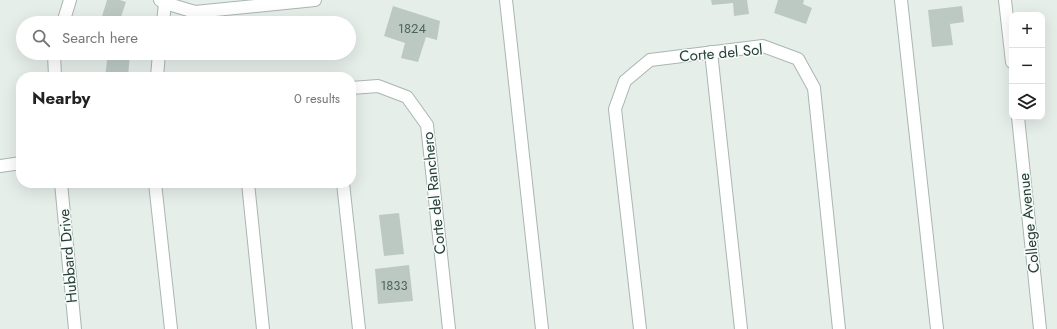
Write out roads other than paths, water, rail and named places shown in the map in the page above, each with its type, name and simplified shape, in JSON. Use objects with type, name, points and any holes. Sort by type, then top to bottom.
[{"type":"street","points":[[65,16],[70,0]]},
{"type":"street","points":[[163,16],[163,1],[195,12],[315,0]]},
{"type":"street","points":[[506,0],[542,329]]},
{"type":"street","points":[[901,0],[937,329]]},
{"type":"street","points":[[1005,0],[1010,48]]},
{"type":"street","name":"Corte del Sol","points":[[640,329],[615,109],[625,82],[650,60],[763,46],[798,59],[814,88],[839,329]]},
{"type":"street","points":[[711,52],[741,329]]},
{"type":"street","points":[[54,60],[55,72]]},
{"type":"street","points":[[157,72],[158,60]]},
{"type":"street","name":"Corte del Ranchero","points":[[356,88],[378,86],[407,98],[427,125],[449,329]]},
{"type":"street","name":"College Avenue","points":[[1018,120],[1040,329]]},
{"type":"street","points":[[0,166],[16,164]]},
{"type":"street","name":"Hubbard Drive","points":[[61,188],[74,329]]},
{"type":"street","points":[[156,188],[171,329]]},
{"type":"street","points":[[249,188],[263,329]]},
{"type":"street","points":[[344,188],[359,329]]}]
